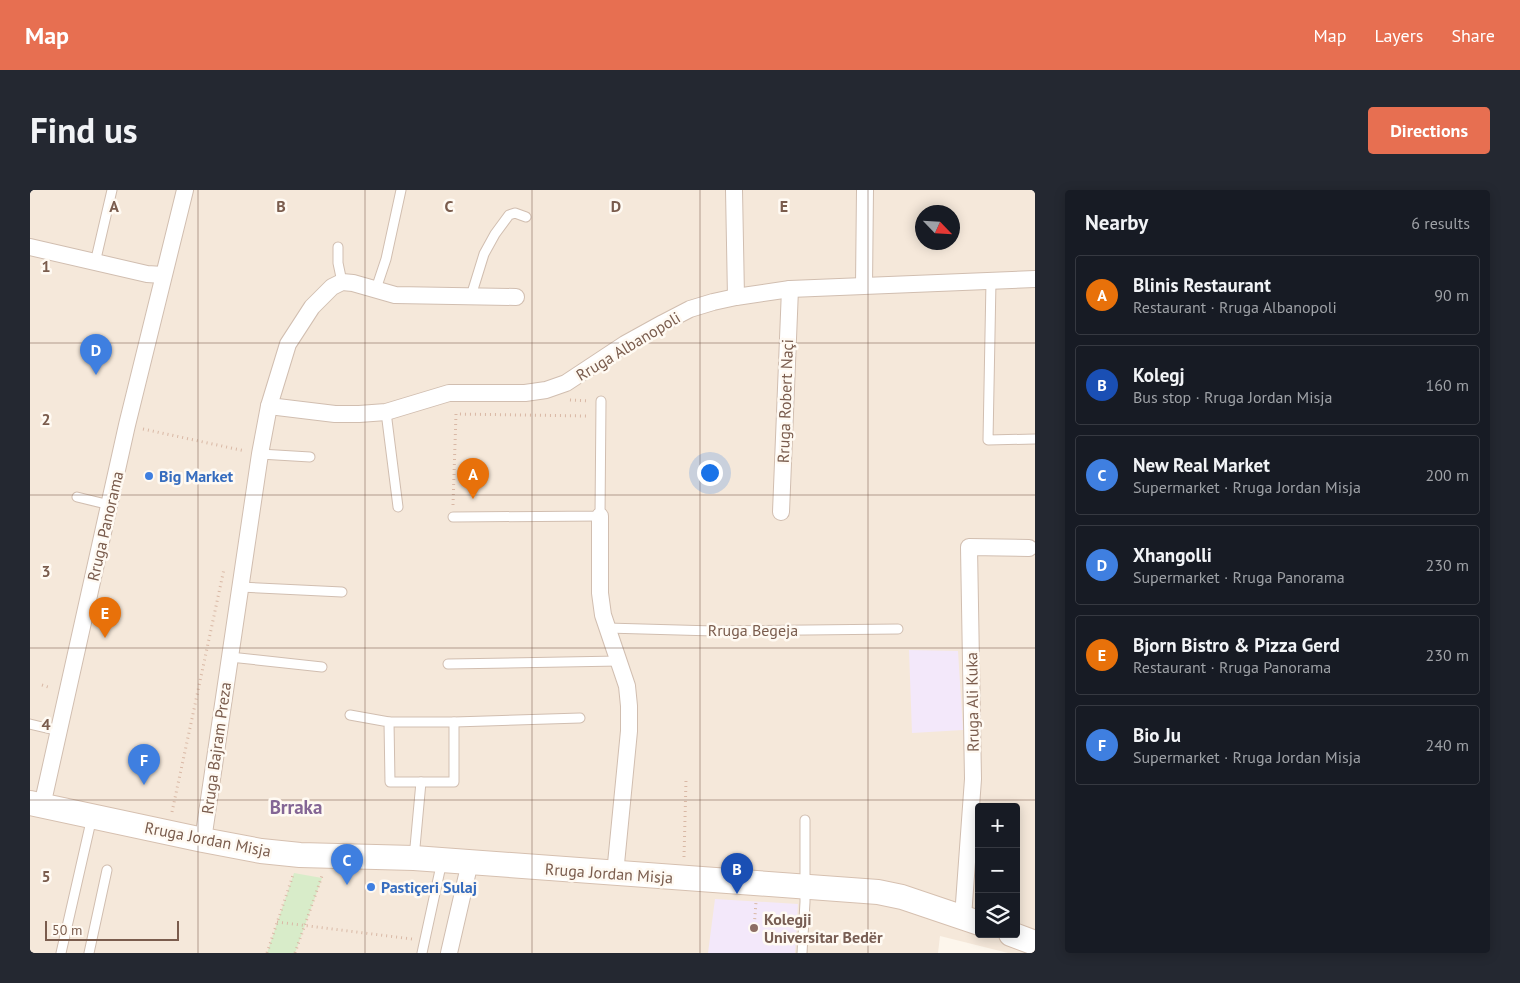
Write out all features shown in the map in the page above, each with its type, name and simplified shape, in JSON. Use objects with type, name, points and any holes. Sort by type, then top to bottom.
[{"type":"street","name":"Rruga Panorama","points":[[36,804],[59,731],[127,425],[185,190]]},
{"type":"street","points":[[734,190],[736,297]]},
{"type":"street","points":[[864,285],[865,190]]},
{"type":"street","points":[[30,247],[147,274],[163,275]]},
{"type":"street","name":"Rruga Albanopoli","points":[[269,406],[335,414],[359,414],[386,412],[449,393],[525,393],[546,390],[566,383],[625,344],[690,309],[736,297],[790,289],[1035,279]]},
{"type":"street","points":[[342,282],[353,282],[395,295],[516,297]]},
{"type":"street","name":"Rruga Bajram Preza","points":[[203,840],[260,454],[269,406],[288,344],[321,297],[332,287],[342,282]]},
{"type":"street","name":"Rruga Robert Naçi","points":[[780,512],[790,289]]},
{"type":"street","points":[[600,516],[600,593],[603,615],[627,686],[629,730],[615,874]]},
{"type":"street","name":"Rruga Ali Kuka","points":[[971,920],[973,779],[970,547],[1029,548]]},
{"type":"street","name":"Rruga Jordan Misja","points":[[36,804],[260,851],[300,855],[414,858],[878,892],[902,897],[971,920]]},
{"type":"street","points":[[450,953],[470,862]]},
{"type":"street","points":[[1020,937],[1035,943]]},
{"type":"lane","points":[[95,262],[112,190]]},
{"type":"lane","points":[[376,289],[386,259],[401,190]]},
{"type":"lane","points":[[471,296],[484,254],[495,234],[509,215],[515,213],[526,216]]},
{"type":"lane","points":[[338,246],[338,263],[342,282]]},
{"type":"lane","points":[[991,281],[988,440],[1035,439]]},
{"type":"lane","points":[[453,517],[600,516],[601,401]]},
{"type":"lane","points":[[386,412],[398,507]]},
{"type":"lane","points":[[260,454],[310,457]]},
{"type":"lane","points":[[77,497],[110,505]]},
{"type":"lane","points":[[240,587],[342,592]]},
{"type":"lane","name":"Rruga Begeja","points":[[607,628],[714,631],[898,629]]},
{"type":"lane","points":[[230,657],[322,667]]},
{"type":"lane","points":[[448,664],[619,661]]},
{"type":"lane","points":[[350,715],[389,722],[580,718]]},
{"type":"lane","points":[[389,722],[390,782],[454,782],[454,722]]},
{"type":"lane","points":[[30,724],[59,731]]},
{"type":"lane","points":[[414,858],[421,782]]},
{"type":"lane","points":[[61,953],[92,816]]},
{"type":"lane","points":[[802,953],[805,820]]},
{"type":"lane","points":[[422,953],[442,860]]},
{"type":"lane","points":[[89,953],[107,870]]},
{"type":"path","points":[[453,517],[456,414],[583,416]]},
{"type":"path","points":[[147,430],[260,454]]},
{"type":"path","points":[[168,832],[225,566]]},
{"type":"path","points":[[684,878],[686,780]]},
{"type":"path","points":[[267,953],[300,855]]},
{"type":"path","points":[[295,953],[329,856]]},
{"type":"path","points":[[754,929],[758,883]]},
{"type":"path","points":[[277,922],[425,941]]},
{"type":"shaded area","points":[[30,190],[1035,190],[1035,953],[1008,953],[940,936],[938,953],[30,953]]},
{"type":"shaded area","points":[[909,650],[958,651],[963,730],[912,733]]},
{"type":"shaded area","name":"Kolegji Universitar Bedër","points":[[715,899],[798,904],[795,953],[708,953]]},
{"type":"green space","points":[[294,873],[322,878],[295,953],[267,953]]},
{"type":"place","name":"Xhangolli","points":[[96,375]]},
{"type":"place","name":"Big Market","points":[[149,476]]},
{"type":"place","name":"Blinis Restaurant","points":[[473,499]]},
{"type":"place","name":"Bjorn Bistro & Pizza Gerd","points":[[105,638]]},
{"type":"place","name":"Bio Ju","points":[[144,785]]},
{"type":"place","name":"New Real Market","points":[[347,885]]},
{"type":"place","name":"Pastiçeri Sulaj","points":[[371,887]]},
{"type":"place","name":"Kolegj","points":[[737,894]]},
{"type":"place","name":"Kolegji Universitar Bedër","points":[[754,928]]},
{"type":"district","name":"Brraka","points":[[296,807]]}]
